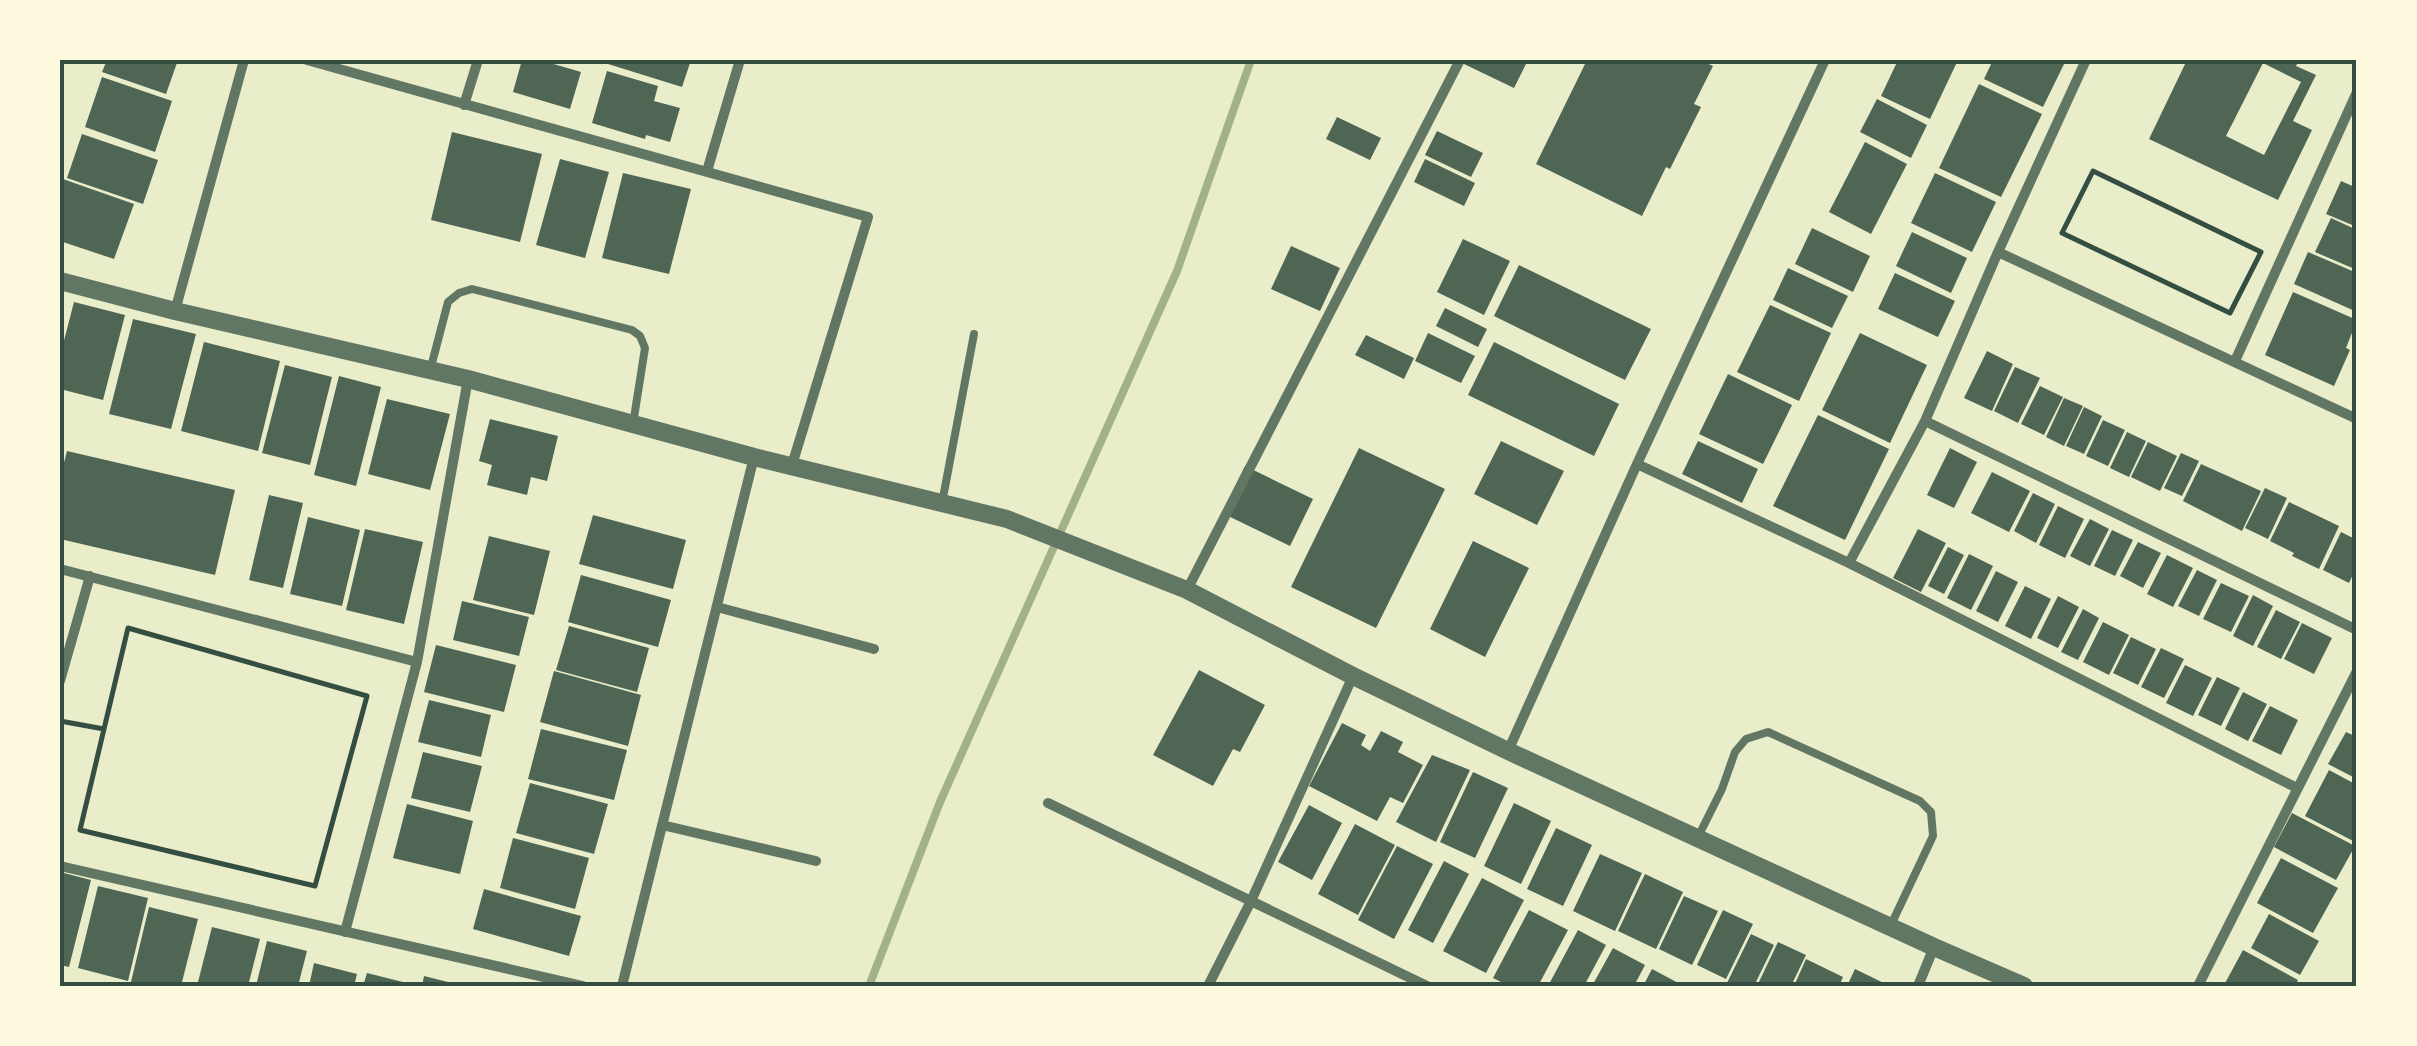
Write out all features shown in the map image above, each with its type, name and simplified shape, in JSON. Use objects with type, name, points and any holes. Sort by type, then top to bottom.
[{"type":"street","points":[[175,312],[244,60]]},
{"type":"street","points":[[307,60],[868,216],[792,465]]},
{"type":"street","points":[[464,106],[478,60]]},
{"type":"street","points":[[707,172],[740,60]]},
{"type":"street","points":[[1187,590],[1460,60]]},
{"type":"street","points":[[1508,750],[1824,60]]},
{"type":"street","points":[[1849,563],[1926,420],[2086,60]]},
{"type":"street","points":[[2235,361],[2357,92]]},
{"type":"street","points":[[1998,252],[2357,418]]},
{"type":"street","points":[[60,281],[175,312],[468,379],[754,457],[1007,519],[1187,590],[1508,750],[2024,986]]},
{"type":"street","points":[[345,932],[416,662],[468,379]]},
{"type":"street","points":[[1926,420],[2357,630]]},
{"type":"street","points":[[622,986],[754,457]]},
{"type":"street","points":[[1637,464],[1849,563],[2297,788]]},
{"type":"street","points":[[60,568],[416,662]]},
{"type":"street","points":[[60,681],[90,576]]},
{"type":"street","points":[[716,607],[874,649]]},
{"type":"street","points":[[2198,986],[2357,672]]},
{"type":"street","points":[[1208,986],[1353,676]]},
{"type":"street","points":[[1048,802],[1427,986]]},
{"type":"street","points":[[662,826],[816,861]]},
{"type":"street","points":[[60,866],[582,986]]},
{"type":"street","points":[[1918,986],[1934,947]]},
{"type":"lane","points":[[430,370],[448,302],[472,289],[632,330],[645,348],[633,424]]},
{"type":"lane","points":[[942,503],[974,334]]},
{"type":"lane","points":[[1697,838],[1722,789],[1735,752],[1746,739],[1760,733],[1768,732],[1920,801],[1931,812],[1933,836],[1890,927]]},
{"type":"path","points":[[2093,171],[2260,252],[2230,313],[2062,233],[2093,171]]},
{"type":"path","points":[[128,628],[367,696],[315,886],[80,830],[104,729],[128,628]]},
{"type":"path","points":[[60,721],[104,729]]},
{"type":"building","points":[[107,60],[178,60],[166,94],[102,72]]},
{"type":"building","points":[[522,60],[540,60],[581,72],[570,109],[513,92]]},
{"type":"building","points":[[609,60],[691,60],[682,87],[608,64]]},
{"type":"building","points":[[1466,60],[1528,60],[1514,88],[1464,64]]},
{"type":"building","points":[[1587,60],[1700,60],[1713,66],[1694,104],[1701,107],[1642,216],[1536,164]]},
{"type":"building","points":[[1898,60],[1958,60],[1930,119],[1881,96]]},
{"type":"building","points":[[1993,60],[2066,60],[2043,107],[1984,79]]},
{"type":"building","points":[[2187,60],[2299,60],[2296,66],[2316,75],[2293,121],[2312,130],[2278,200],[2149,139]],"holes":[[[2263,63],[2301,82],[2264,155],[2226,136]]]},
{"type":"building","points":[[607,71],[658,86],[654,101],[680,108],[670,142],[646,135],[645,139],[592,123]]},
{"type":"building","points":[[102,77],[172,101],[155,152],[85,127]]},
{"type":"building","points":[[1979,84],[2042,114],[2001,197],[1939,168]]},
{"type":"building","points":[[1877,99],[1927,125],[1911,158],[1860,132]]},
{"type":"building","points":[[1337,117],[1381,138],[1370,160],[1326,139]]},
{"type":"building","points":[[1437,131],[1483,153],[1471,177],[1425,155]]},
{"type":"building","points":[[452,132],[542,154],[520,242],[431,220]]},
{"type":"building","points":[[82,134],[158,160],[143,204],[67,178]]},
{"type":"building","points":[[1865,142],[1907,164],[1871,234],[1829,212]]},
{"type":"building","points":[[560,159],[609,172],[585,258],[536,245]]},
{"type":"building","points":[[1425,159],[1475,183],[1464,206],[1414,182]]},
{"type":"building","points":[[623,173],[691,189],[669,274],[602,258]]},
{"type":"building","points":[[1935,173],[1996,202],[1972,252],[1911,223]]},
{"type":"building","points":[[60,178],[134,204],[114,259],[60,241]]},
{"type":"building","points":[[2341,181],[2357,188],[2357,227],[2326,214]]},
{"type":"building","points":[[2331,218],[2357,230],[2357,270],[2315,252]]},
{"type":"building","points":[[1812,228],[1870,256],[1853,292],[1795,264]]},
{"type":"building","points":[[1912,232],[1967,258],[1951,293],[1896,266]]},
{"type":"building","points":[[1463,239],[1510,261],[1484,315],[1437,292]]},
{"type":"building","points":[[1291,246],[1340,268],[1320,311],[1271,289]]},
{"type":"building","points":[[2308,252],[2357,273],[2357,312],[2294,284]]},
{"type":"building","points":[[1519,265],[1651,329],[1625,380],[1494,316]]},
{"type":"building","points":[[1788,268],[1848,296],[1832,328],[1773,300]]},
{"type":"building","points":[[1895,273],[1955,301],[1938,337],[1878,309]]},
{"type":"building","points":[[2293,292],[2357,320],[2346,348],[2350,350],[2334,386],[2265,355]]},
{"type":"building","points":[[74,302],[125,315],[103,400],[60,389],[60,356]]},
{"type":"building","points":[[1770,305],[1831,333],[1799,401],[1737,372]]},
{"type":"building","points":[[1445,308],[1487,329],[1478,347],[1436,326]]},
{"type":"building","points":[[133,319],[196,334],[171,429],[109,414]]},
{"type":"building","points":[[1428,333],[1475,356],[1461,383],[1415,361]]},
{"type":"building","points":[[1860,333],[1927,365],[1890,443],[1822,410]]},
{"type":"building","points":[[1366,335],[1414,358],[1404,379],[1355,355]]},
{"type":"building","points":[[204,342],[280,361],[258,451],[181,431]]},
{"type":"building","points":[[1494,342],[1619,404],[1594,456],[1468,395]]},
{"type":"building","points":[[1987,351],[2013,364],[1992,411],[1964,398]]},
{"type":"building","points":[[285,365],[332,377],[310,465],[262,453]]},
{"type":"building","points":[[2015,367],[2040,378],[2018,423],[1994,411]]},
{"type":"building","points":[[1728,374],[1792,405],[1763,464],[1699,434]]},
{"type":"building","points":[[339,376],[381,387],[356,486],[314,475]]},
{"type":"building","points":[[2040,386],[2063,397],[2044,435],[2021,424]]},
{"type":"building","points":[[2064,398],[2083,406],[2064,446],[2046,437]]},
{"type":"building","points":[[387,399],[450,414],[430,490],[368,474]]},
{"type":"building","points":[[2084,407],[2102,416],[2084,454],[2066,446]]},
{"type":"building","points":[[1818,415],[1889,449],[1845,540],[1773,506]]},
{"type":"building","points":[[490,419],[558,436],[547,481],[531,477],[527,495],[487,485],[492,465],[479,461]]},
{"type":"building","points":[[2103,420],[2125,430],[2108,466],[2086,456]]},
{"type":"building","points":[[2127,432],[2146,441],[2129,477],[2110,468]]},
{"type":"building","points":[[1501,441],[1564,471],[1537,525],[1474,494]]},
{"type":"building","points":[[1698,441],[1758,469],[1742,503],[1682,474]]},
{"type":"building","points":[[2148,442],[2177,456],[2160,491],[2131,477]]},
{"type":"building","points":[[1359,448],[1445,489],[1376,628],[1291,587]]},
{"type":"building","points":[[1950,448],[1977,462],[1954,508],[1927,495]]},
{"type":"building","points":[[67,451],[235,490],[215,575],[60,539],[60,478]]},
{"type":"building","points":[[2181,453],[2199,461],[2182,496],[2164,488]]},
{"type":"building","points":[[2201,464],[2261,491],[2242,531],[2183,501]]},
{"type":"building","points":[[1245,466],[1313,499],[1290,546],[1222,513]]},
{"type":"building","points":[[1992,472],[2030,491],[2009,532],[1971,513]]},
{"type":"building","points":[[2265,488],[2287,498],[2268,539],[2245,528]]},
{"type":"building","points":[[2033,493],[2055,504],[2036,543],[2014,531]]},
{"type":"building","points":[[269,495],[303,503],[283,588],[249,580]]},
{"type":"building","points":[[2289,502],[2339,526],[2319,569],[2270,541]]},
{"type":"building","points":[[2058,506],[2084,519],[2065,558],[2039,545]]},
{"type":"building","points":[[593,515],[686,540],[673,589],[579,564]]},
{"type":"building","points":[[308,517],[360,530],[342,606],[290,594]]},
{"type":"building","points":[[2090,519],[2109,529],[2090,566],[2070,556]]},
{"type":"building","points":[[365,529],[423,542],[404,624],[346,610]]},
{"type":"building","points":[[1918,529],[1946,543],[1921,592],[1893,578]]},
{"type":"building","points":[[2112,530],[2133,540],[2115,576],[2094,566]]},
{"type":"building","points":[[2341,532],[2357,540],[2357,566],[2349,583],[2323,570]]},
{"type":"building","points":[[489,536],[550,551],[534,615],[473,600]]},
{"type":"building","points":[[1473,541],[1529,568],[1485,657],[1430,629]]},
{"type":"building","points":[[2138,542],[2161,553],[2143,588],[2120,576]]},
{"type":"building","points":[[1948,547],[1964,555],[1944,594],[1928,586]]},
{"type":"building","points":[[1969,554],[1993,566],[1971,610],[1947,598]]},
{"type":"building","points":[[2167,555],[2193,568],[2173,607],[2147,594]]},
{"type":"building","points":[[2197,570],[2217,580],[2199,616],[2178,606]]},
{"type":"building","points":[[1996,571],[2018,582],[1998,622],[1976,611]]},
{"type":"building","points":[[581,575],[671,600],[658,647],[568,622]]},
{"type":"building","points":[[2221,583],[2249,596],[2231,632],[2203,619]]},
{"type":"building","points":[[2025,586],[2051,599],[2031,639],[2005,626]]},
{"type":"building","points":[[2253,595],[2273,606],[2253,646],[2233,636]]},
{"type":"building","points":[[2058,596],[2079,607],[2058,648],[2037,638]]},
{"type":"building","points":[[462,601],[529,617],[519,656],[453,640]]},
{"type":"building","points":[[2083,609],[2099,618],[2078,660],[2061,652]]},
{"type":"building","points":[[2276,610],[2300,622],[2281,659],[2257,647]]},
{"type":"building","points":[[2103,622],[2129,635],[2109,675],[2083,662]]},
{"type":"building","points":[[2302,623],[2332,638],[2314,674],[2284,659]]},
{"type":"building","points":[[569,626],[649,648],[637,692],[556,670]]},
{"type":"building","points":[[2131,637],[2156,649],[2138,685],[2113,673]]},
{"type":"building","points":[[436,645],[516,665],[504,712],[424,692]]},
{"type":"building","points":[[2161,648],[2184,659],[2164,698],[2141,687]]},
{"type":"building","points":[[2185,665],[2212,678],[2193,716],[2166,703]]},
{"type":"building","points":[[1199,670],[1265,705],[1240,752],[1233,749],[1213,786],[1153,755]]},
{"type":"building","points":[[554,671],[641,695],[628,746],[540,722]]},
{"type":"building","points":[[2217,677],[2240,688],[2221,726],[2198,715]]},
{"type":"building","points":[[2243,692],[2267,704],[2248,741],[2225,729]]},
{"type":"building","points":[[429,700],[491,715],[481,757],[418,742]]},
{"type":"building","points":[[2270,706],[2298,720],[2281,755],[2252,741]]},
{"type":"building","points":[[1342,723],[1366,735],[1361,745],[1370,751],[1381,731],[1403,742],[1398,752],[1423,765],[1403,803],[1390,797],[1377,821],[1309,786]]},
{"type":"building","points":[[541,729],[627,750],[614,800],[528,779]]},
{"type":"building","points":[[2346,732],[2357,737],[2357,779],[2328,764]]},
{"type":"building","points":[[423,752],[482,766],[470,812],[411,798]]},
{"type":"building","points":[[1432,755],[1470,770],[1436,842],[1396,822]]},
{"type":"building","points":[[2329,770],[2357,785],[2357,843],[2305,816]]},
{"type":"building","points":[[1473,772],[1508,788],[1475,858],[1440,842]]},
{"type":"building","points":[[530,783],[608,804],[594,854],[516,833]]},
{"type":"building","points":[[1514,803],[1551,821],[1521,884],[1484,866]]},
{"type":"building","points":[[407,804],[473,821],[460,874],[393,858]]},
{"type":"building","points":[[1309,805],[1342,823],[1312,880],[1278,862]]},
{"type":"building","points":[[2292,813],[2355,846],[2336,880],[2274,847]]},
{"type":"building","points":[[1355,824],[1395,845],[1358,915],[1318,894]]},
{"type":"building","points":[[1556,828],[1592,845],[1563,906],[1527,889]]},
{"type":"building","points":[[513,838],[589,858],[575,909],[500,888]]},
{"type":"building","points":[[1397,846],[1433,864],[1394,939],[1358,920]]},
{"type":"building","points":[[1600,854],[1642,873],[1615,931],[1573,911]]},
{"type":"building","points":[[2281,858],[2338,888],[2313,933],[2257,903]]},
{"type":"building","points":[[1444,861],[1469,874],[1433,943],[1408,930]]},
{"type":"building","points":[[60,872],[91,880],[69,967],[60,965]]},
{"type":"building","points":[[1645,874],[1683,892],[1656,949],[1618,931]]},
{"type":"building","points":[[1482,878],[1524,900],[1486,973],[1443,951]]},
{"type":"building","points":[[98,886],[148,898],[128,981],[78,968]]},
{"type":"building","points":[[484,889],[581,916],[569,956],[473,929]]},
{"type":"building","points":[[1684,896],[1718,911],[1692,965],[1659,949]]},
{"type":"building","points":[[149,907],[198,919],[181,986],[130,986]]},
{"type":"building","points":[[1529,910],[1568,930],[1538,986],[1509,986],[1493,978]]},
{"type":"building","points":[[1723,910],[1753,924],[1726,979],[1697,965]]},
{"type":"building","points":[[2269,914],[2319,941],[2300,975],[2251,948]]},
{"type":"building","points":[[212,927],[260,939],[248,986],[197,986]]},
{"type":"building","points":[[1578,930],[1606,945],[1584,986],[1548,986]]},
{"type":"building","points":[[1751,934],[1774,945],[1754,986],[1734,986],[1727,983]]},
{"type":"building","points":[[267,941],[307,951],[298,986],[256,986]]},
{"type":"building","points":[[1778,942],[1806,955],[1791,986],[1757,986]]},
{"type":"building","points":[[1613,948],[1645,965],[1634,986],[1592,986]]},
{"type":"building","points":[[2243,950],[2298,980],[2295,986],[2224,985]]},
{"type":"building","points":[[1806,959],[1843,977],[1839,986],[1794,986]]},
{"type":"building","points":[[314,963],[357,974],[354,986],[309,986]]},
{"type":"building","points":[[1652,969],[1684,986],[1643,986]]},
{"type":"building","points":[[1855,969],[1890,986],[1847,986]]},
{"type":"building","points":[[367,973],[415,985],[415,986],[363,986]]},
{"type":"building","points":[[424,976],[460,985],[460,986],[422,986]]},
{"type":"waterway","points":[[869,986],[940,802],[1177,271],[1251,60]]}]
